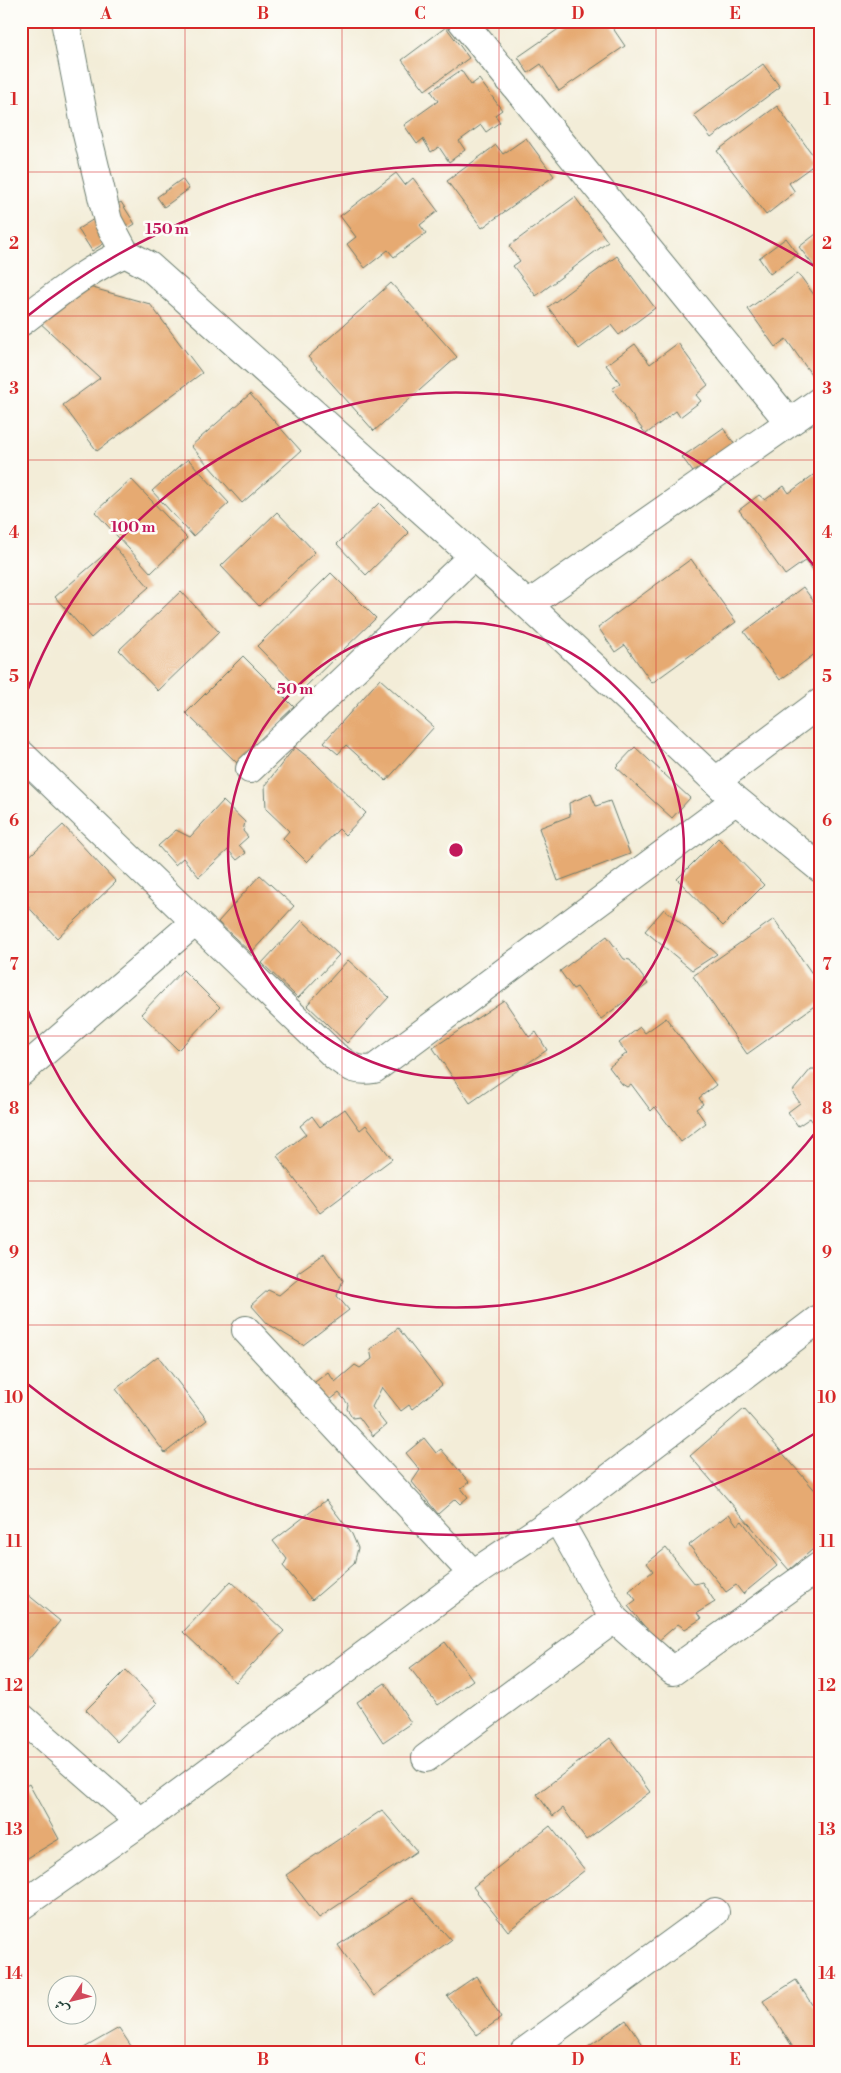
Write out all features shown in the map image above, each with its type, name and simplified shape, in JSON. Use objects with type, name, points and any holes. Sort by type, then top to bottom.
[{"type":"street","points":[[65,21],[86,130],[108,221],[125,253],[149,266],[528,605],[736,800],[820,868]]},
{"type":"street","points":[[462,22],[789,422]]},
{"type":"street","points":[[21,322],[80,276],[125,253]]},
{"type":"street","points":[[528,605],[820,401]]},
{"type":"street","points":[[250,769],[473,556]]},
{"type":"street","points":[[716,782],[820,703]]},
{"type":"street","points":[[21,754],[334,1056],[350,1068],[361,1071],[374,1069],[736,800]]},
{"type":"street","points":[[21,1072],[195,922]]},
{"type":"street","points":[[21,1906],[141,1822],[473,1574],[557,1518],[820,1318]]},
{"type":"street","points":[[246,1330],[473,1574]]},
{"type":"street","points":[[557,1518],[614,1619],[673,1671],[820,1566]]},
{"type":"street","points":[[426,1758],[614,1619]]},
{"type":"street","points":[[21,1717],[141,1822]]},
{"type":"street","points":[[524,2052],[715,1912]]},
{"type":"building","points":[[570,21],[608,21],[625,46],[559,91],[541,64],[528,73],[518,57]]},
{"type":"building","points":[[446,27],[469,58],[425,90],[402,60]]},
{"type":"building","points":[[763,64],[780,87],[711,138],[694,115]]},
{"type":"building","points":[[461,70],[471,85],[479,79],[502,110],[495,115],[500,122],[486,132],[481,125],[459,141],[465,150],[449,162],[439,147],[431,152],[423,139],[417,144],[404,125],[438,101],[431,91]]},
{"type":"building","points":[[777,106],[818,162],[789,183],[795,192],[766,215],[717,151]]},
{"type":"building","points":[[526,138],[554,176],[482,228],[447,181],[496,145],[503,154]]},
{"type":"building","points":[[396,173],[405,185],[413,178],[438,211],[420,225],[426,233],[394,257],[388,250],[365,268],[347,244],[356,237],[340,216]]},
{"type":"building","points":[[182,179],[189,189],[164,207],[157,197]]},
{"type":"building","points":[[575,197],[608,242],[536,296],[513,266],[520,261],[509,246]]},
{"type":"building","points":[[121,202],[135,224],[92,251],[78,229]]},
{"type":"building","points":[[820,231],[820,274],[799,247]]},
{"type":"building","points":[[786,238],[798,254],[770,274],[759,258]]},
{"type":"building","points":[[617,256],[655,308],[619,335],[611,325],[579,349],[548,307]]},
{"type":"building","points":[[798,273],[820,303],[820,379],[816,381],[786,339],[775,347],[748,309]]},
{"type":"building","points":[[391,283],[457,357],[374,431],[308,357]]},
{"type":"building","points":[[82,285],[150,304],[202,373],[97,451],[63,405],[100,378],[38,321]]},
{"type":"building","points":[[678,343],[708,385],[696,395],[701,401],[680,417],[676,411],[646,434],[612,389],[620,383],[606,365],[635,344],[650,364]]},
{"type":"building","points":[[250,394],[301,451],[242,503],[191,446]]},
{"type":"building","points":[[723,428],[742,454],[701,483],[682,457]]},
{"type":"building","points":[[188,459],[229,503],[193,536],[152,491]]},
{"type":"building","points":[[820,470],[820,569],[815,573],[806,560],[785,575],[739,510],[759,495],[765,500],[784,486],[789,493]]},
{"type":"building","points":[[131,479],[187,538],[151,573],[95,512]]},
{"type":"building","points":[[379,503],[409,533],[366,575],[337,544]]},
{"type":"building","points":[[277,512],[315,552],[259,606],[221,566]]},
{"type":"building","points":[[114,546],[149,587],[91,638],[55,597]]},
{"type":"building","points":[[691,559],[736,622],[652,683],[625,645],[615,652],[598,627]]},
{"type":"building","points":[[331,573],[376,618],[301,691],[257,646]]},
{"type":"building","points":[[803,587],[820,610],[820,650],[780,680],[744,632]]},
{"type":"building","points":[[181,591],[219,632],[158,691],[119,650]]},
{"type":"building","points":[[243,656],[294,707],[238,764],[186,713]]},
{"type":"building","points":[[380,679],[434,727],[386,781],[346,745],[338,754],[324,742]]},
{"type":"building","points":[[295,747],[313,761],[366,813],[345,835],[339,829],[307,862],[283,838],[289,831],[266,809],[265,785]]},
{"type":"building","points":[[635,747],[690,798],[672,818],[616,767]]},
{"type":"building","points":[[591,794],[596,806],[610,801],[630,854],[558,881],[539,828],[570,816],[569,803]]},
{"type":"building","points":[[223,801],[245,822],[243,831],[248,837],[239,845],[246,853],[237,860],[228,850],[199,877],[183,858],[175,865],[158,846],[176,830],[190,837]]},
{"type":"building","points":[[63,825],[116,882],[57,938],[21,899],[21,864]]},
{"type":"building","points":[[718,838],[764,885],[723,926],[677,879]]},
{"type":"building","points":[[260,875],[294,906],[251,953],[218,922]]},
{"type":"building","points":[[664,909],[717,954],[692,970],[645,931]]},
{"type":"building","points":[[774,919],[820,985],[820,1002],[747,1054],[693,976]]},
{"type":"building","points":[[302,920],[339,955],[298,998],[262,963]]},
{"type":"building","points":[[607,936],[624,959],[630,960],[648,984],[601,1019],[577,987],[573,989],[560,971]]},
{"type":"building","points":[[348,960],[389,997],[347,1043],[307,1005]]},
{"type":"building","points":[[183,970],[220,1007],[178,1050],[141,1014]]},
{"type":"building","points":[[504,1000],[529,1037],[536,1032],[547,1050],[470,1103],[433,1048]]},
{"type":"building","points":[[666,1018],[716,1085],[699,1098],[703,1104],[696,1109],[706,1123],[681,1142],[655,1107],[651,1111],[631,1084],[627,1087],[622,1084],[609,1067],[627,1053],[619,1043],[640,1027],[645,1033]]},
{"type":"building","points":[[811,1069],[820,1069],[820,1132],[810,1118],[798,1126],[788,1112],[800,1103],[792,1092]]},
{"type":"building","points":[[345,1109],[360,1130],[366,1125],[392,1159],[320,1213],[277,1156],[306,1134],[300,1126],[312,1116],[320,1127]]},
{"type":"building","points":[[324,1254],[343,1280],[337,1296],[349,1310],[303,1345],[268,1324],[251,1305],[268,1290],[279,1295],[298,1279],[297,1273]]},
{"type":"building","points":[[398,1328],[442,1385],[412,1409],[409,1405],[401,1411],[382,1387],[372,1407],[386,1425],[373,1436],[359,1417],[353,1418],[347,1409],[348,1404],[339,1393],[330,1400],[327,1396],[317,1403],[306,1389],[328,1372],[335,1382],[355,1365],[360,1368],[372,1359],[370,1349]]},
{"type":"building","points":[[158,1356],[207,1420],[165,1453],[116,1389]]},
{"type":"building","points":[[744,1409],[820,1496],[820,1543],[789,1570],[690,1456]]},
{"type":"building","points":[[424,1438],[436,1453],[441,1449],[469,1482],[461,1488],[468,1497],[460,1504],[455,1499],[438,1514],[412,1482],[420,1470],[406,1453]]},
{"type":"building","points":[[326,1500],[352,1534],[358,1548],[354,1564],[312,1600],[283,1566],[287,1559],[273,1541]]},
{"type":"building","points":[[729,1514],[737,1525],[742,1521],[777,1566],[743,1594],[736,1585],[726,1592],[689,1545]]},
{"type":"building","points":[[666,1548],[695,1584],[702,1582],[715,1602],[697,1613],[701,1619],[685,1629],[678,1624],[657,1642],[628,1606],[636,1600],[629,1591],[653,1571],[647,1563]]},
{"type":"building","points":[[231,1581],[284,1631],[236,1682],[183,1632]]},
{"type":"building","points":[[21,1589],[60,1621],[24,1665],[21,1663]]},
{"type":"building","points":[[445,1642],[473,1680],[438,1705],[410,1668]]},
{"type":"building","points":[[126,1670],[157,1703],[117,1742],[86,1710]]},
{"type":"building","points":[[385,1683],[411,1723],[383,1742],[357,1702]]},
{"type":"building","points":[[610,1738],[650,1792],[586,1840],[563,1808],[553,1816],[537,1794]]},
{"type":"building","points":[[29,1784],[59,1839],[21,1862],[21,1789]]},
{"type":"building","points":[[382,1810],[417,1851],[319,1918],[286,1875]]},
{"type":"building","points":[[550,1826],[585,1870],[508,1931],[473,1887]]},
{"type":"building","points":[[413,1897],[451,1940],[374,1996],[338,1945]]},
{"type":"building","points":[[476,1976],[501,2018],[477,2035],[447,1996]]},
{"type":"building","points":[[796,1980],[820,2017],[820,2047],[813,2052],[796,2052],[763,2001]]},
{"type":"building","points":[[626,2020],[648,2052],[581,2052]]},
{"type":"building","points":[[119,2028],[135,2052],[77,2052]]}]
